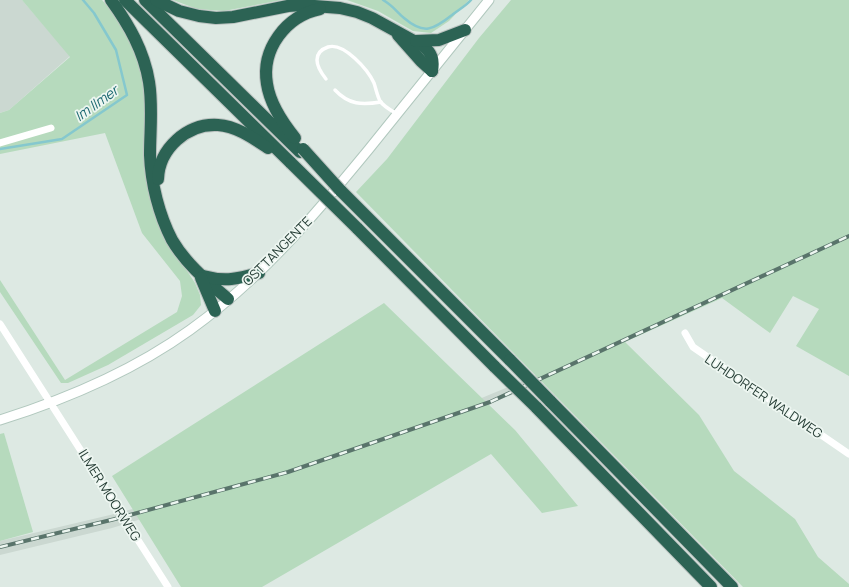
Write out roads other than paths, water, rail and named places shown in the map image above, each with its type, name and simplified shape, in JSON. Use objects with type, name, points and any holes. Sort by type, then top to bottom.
[{"type":"highway","points":[[111,0],[129,26],[144,59],[146,67],[151,104],[150,156],[153,182],[158,204],[172,239],[182,256],[200,275],[228,299]]},
{"type":"highway","points":[[125,0],[357,228],[536,407],[711,587]]},
{"type":"highway","points":[[145,0],[314,160],[340,190],[510,360],[732,587]]},
{"type":"highway","points":[[156,0],[179,11],[216,18],[233,17],[288,6],[302,5],[350,10],[364,14],[381,22],[394,31],[416,41],[430,53],[432,60],[432,71]]},
{"type":"highway","points":[[302,150],[287,129],[272,101],[265,75],[266,65],[271,48],[276,38],[290,23],[306,13],[327,7]]},
{"type":"highway","points":[[416,41],[439,40],[465,30]]},
{"type":"highway","points":[[394,31],[432,71]]},
{"type":"highway","points":[[158,204],[158,172],[164,153],[181,136],[204,126],[218,125],[245,133],[291,163]]},
{"type":"highway","points":[[200,275],[216,280],[229,280],[243,278],[259,273]]},
{"type":"highway","points":[[200,275],[215,311]]},
{"type":"main road","name":"OSTTANGENTE","points":[[0,420],[51,403],[100,382],[147,357],[190,330],[215,311],[275,258],[305,225],[489,0]]},
{"type":"street","points":[[0,143],[52,128]]},
{"type":"street","name":"ILMER MOORWEG","points":[[0,324],[168,587]]},
{"type":"street","name":"LUHDORFER WALDWEG","points":[[685,333],[693,347],[849,454]]},
{"type":"lane","points":[[326,79],[318,67],[318,54],[326,47],[338,47],[345,51],[364,69],[374,85],[381,102],[397,114]]},
{"type":"lane","points":[[335,90],[342,97],[352,102],[367,104],[381,102]]},
{"type":"waterway","name":"Im Ilmer","points":[[0,149],[62,139],[127,95],[116,50],[94,13],[83,0]]},
{"type":"waterway","name":"Im Ilmer","points":[[383,0],[411,23],[417,27],[423,28],[434,27],[471,0]]},
{"type":"railway","points":[[0,547],[115,519],[288,472],[490,402],[849,236]]}]
